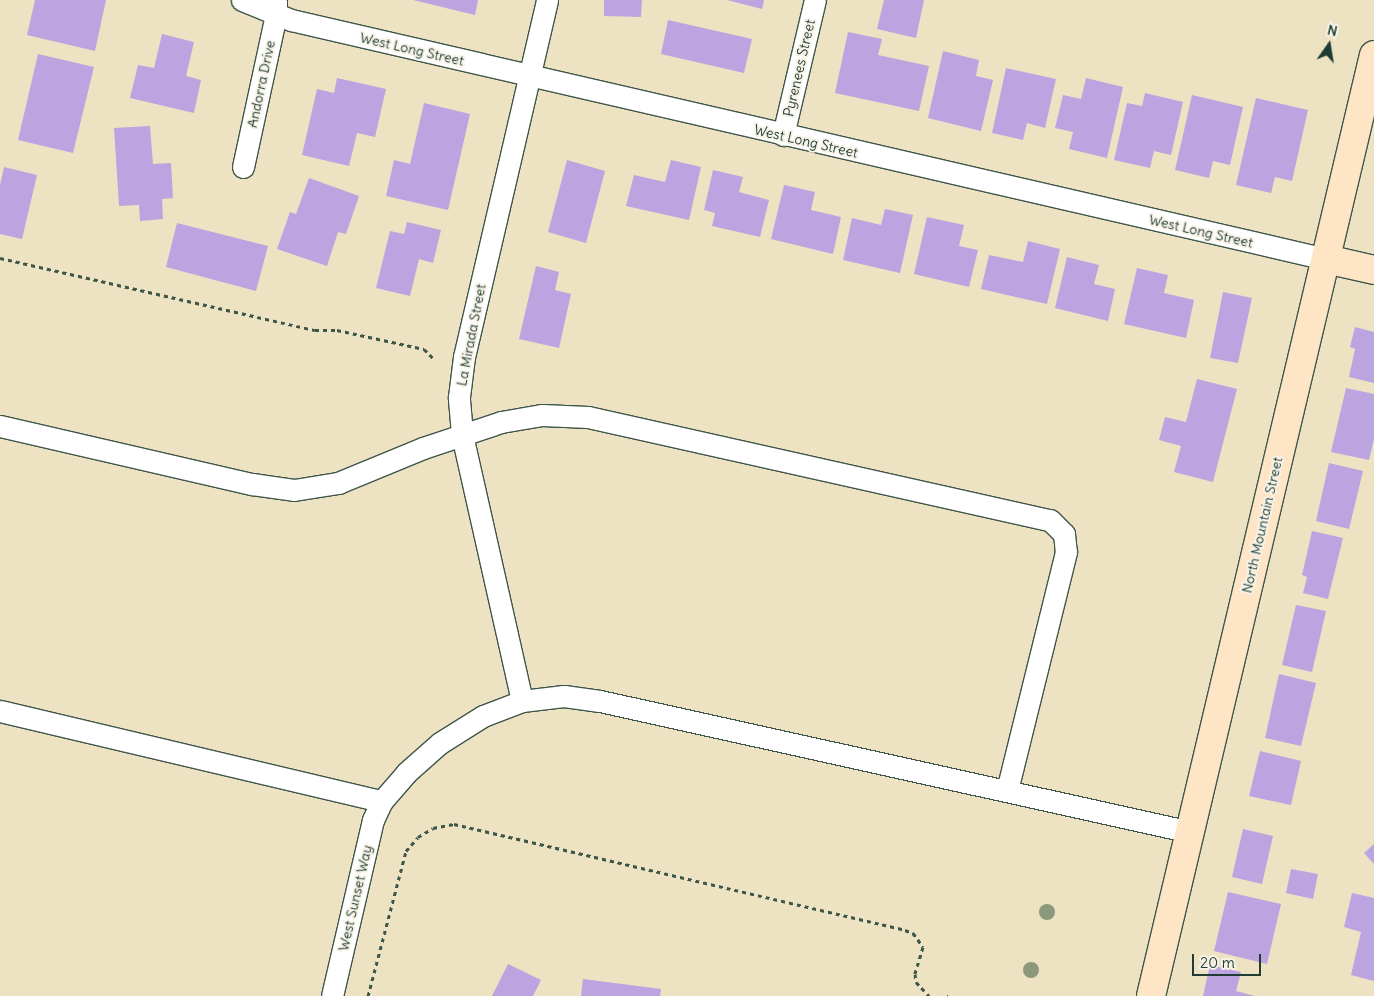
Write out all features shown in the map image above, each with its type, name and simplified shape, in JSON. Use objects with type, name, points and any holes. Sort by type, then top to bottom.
[{"type":"street","name":"West Long Street","points":[[242,0],[529,77],[1374,270]]},
{"type":"street","name":"La Mirada Street","points":[[522,701],[462,434],[459,397],[464,357],[547,0]]},
{"type":"street","name":"Pyrenees Street","points":[[783,135],[815,0]]},
{"type":"street","name":"Andorra Drive","points":[[243,167],[276,8]]},
{"type":"street","name":"North Mountain Street","points":[[1151,996],[1374,54]]},
{"type":"street","points":[[0,426],[252,484],[294,490],[338,484],[462,434],[522,417],[561,415],[597,418],[1040,517],[1058,526],[1064,534],[1066,552],[1007,791]]},
{"type":"street","name":"West Sunset Way","points":[[332,996],[373,820],[382,801],[406,773],[440,743],[483,716],[522,701],[564,696],[590,699],[1191,832]]},
{"type":"street","points":[[0,712],[382,801]]},
{"type":"path","points":[[0,258],[315,330],[337,330],[424,349],[433,358]]},
{"type":"path","points":[[368,996],[406,851],[418,837],[433,828],[454,824],[905,930],[913,933],[923,947],[915,974],[916,982],[929,996]]},
{"type":"building","points":[[35,0],[106,0],[95,51],[27,35]]},
{"type":"building","points":[[413,0],[478,0],[475,15]]},
{"type":"building","points":[[604,0],[642,0],[641,17],[604,16]]},
{"type":"building","points":[[727,0],[764,0],[762,9]]},
{"type":"building","points":[[884,0],[924,0],[916,38],[877,29]]},
{"type":"building","points":[[668,20],[752,39],[744,73],[661,54]]},
{"type":"building","points":[[848,32],[882,39],[878,55],[929,66],[919,111],[835,93]]},
{"type":"building","points":[[162,34],[194,42],[186,76],[201,80],[194,113],[130,98],[138,65],[154,68]]},
{"type":"building","points":[[943,51],[979,60],[976,76],[993,80],[981,131],[928,118]]},
{"type":"building","points":[[38,54],[94,67],[73,153],[18,140]]},
{"type":"building","points":[[1006,68],[1056,79],[1045,128],[1027,123],[1023,140],[992,133]]},
{"type":"building","points":[[337,78],[386,89],[375,137],[357,133],[349,166],[302,155],[317,89],[334,93]]},
{"type":"building","points":[[1086,78],[1123,87],[1107,158],[1069,149],[1073,132],[1055,128],[1063,95],[1081,99]]},
{"type":"building","points":[[1145,93],[1183,102],[1171,155],[1154,151],[1150,168],[1114,160],[1127,103],[1142,106]]},
{"type":"building","points":[[1192,95],[1243,107],[1230,165],[1213,161],[1209,178],[1175,170]]},
{"type":"building","points":[[1256,98],[1308,110],[1292,181],[1275,177],[1271,193],[1236,185]]},
{"type":"building","points":[[424,103],[470,114],[448,210],[386,196],[394,160],[410,164]]},
{"type":"building","points":[[150,126],[153,164],[171,163],[173,198],[162,199],[163,219],[140,221],[139,205],[119,206],[114,128]]},
{"type":"building","points":[[567,160],[605,171],[586,243],[548,232]]},
{"type":"building","points":[[671,160],[701,167],[689,220],[626,206],[634,175],[665,182]]},
{"type":"building","points":[[4,167],[37,175],[22,239],[0,234],[0,185]]},
{"type":"building","points":[[713,170],[743,177],[739,192],[769,200],[760,237],[712,226],[715,213],[704,210]]},
{"type":"building","points":[[309,178],[359,196],[346,234],[338,232],[327,266],[277,249],[290,212],[296,214]]},
{"type":"building","points":[[784,185],[815,192],[811,210],[841,217],[833,254],[771,239]]},
{"type":"building","points":[[885,209],[913,215],[900,273],[843,260],[852,218],[881,225]]},
{"type":"building","points":[[927,217],[964,225],[959,246],[978,250],[969,287],[914,274]]},
{"type":"building","points":[[407,222],[441,230],[433,263],[419,259],[410,296],[376,288],[390,231],[404,234]]},
{"type":"building","points":[[177,223],[268,246],[256,291],[166,267]]},
{"type":"building","points":[[1028,241],[1060,249],[1047,304],[981,289],[989,255],[1023,262]]},
{"type":"building","points":[[1067,257],[1099,265],[1094,284],[1115,289],[1108,321],[1055,308]]},
{"type":"building","points":[[536,266],[559,272],[555,290],[571,294],[559,348],[519,339]]},
{"type":"building","points":[[1137,268],[1168,275],[1164,293],[1194,300],[1186,338],[1124,324]]},
{"type":"building","points":[[1223,292],[1252,298],[1238,363],[1210,358]]},
{"type":"building","points":[[1355,327],[1374,332],[1374,383],[1349,377],[1355,349],[1350,347]]},
{"type":"building","points":[[1197,379],[1237,389],[1213,482],[1174,472],[1181,446],[1159,440],[1165,417],[1186,422]]},
{"type":"building","points":[[1346,388],[1374,394],[1374,439],[1369,460],[1331,452]]},
{"type":"building","points":[[1329,463],[1363,471],[1349,529],[1316,521]]},
{"type":"building","points":[[1312,531],[1343,538],[1328,599],[1303,593],[1307,577],[1302,575]]},
{"type":"building","points":[[1296,605],[1326,611],[1312,672],[1282,665]]},
{"type":"building","points":[[1279,674],[1316,683],[1301,746],[1265,738]]},
{"type":"building","points":[[1260,751],[1301,761],[1291,805],[1249,796]]},
{"type":"building","points":[[1243,829],[1273,836],[1262,884],[1232,877]]},
{"type":"building","points":[[1374,844],[1374,864],[1364,853]]},
{"type":"building","points":[[1291,869],[1318,874],[1313,899],[1286,893]]},
{"type":"building","points":[[1228,892],[1281,904],[1267,964],[1214,951]]},
{"type":"building","points":[[1352,893],[1374,898],[1374,981],[1351,975],[1361,932],[1344,927]]},
{"type":"building","points":[[508,964],[541,980],[533,996],[492,996]]},
{"type":"building","points":[[1210,965],[1241,972],[1236,991],[1255,996],[1203,996]]},
{"type":"building","points":[[583,979],[661,989],[660,996],[581,996]]}]
